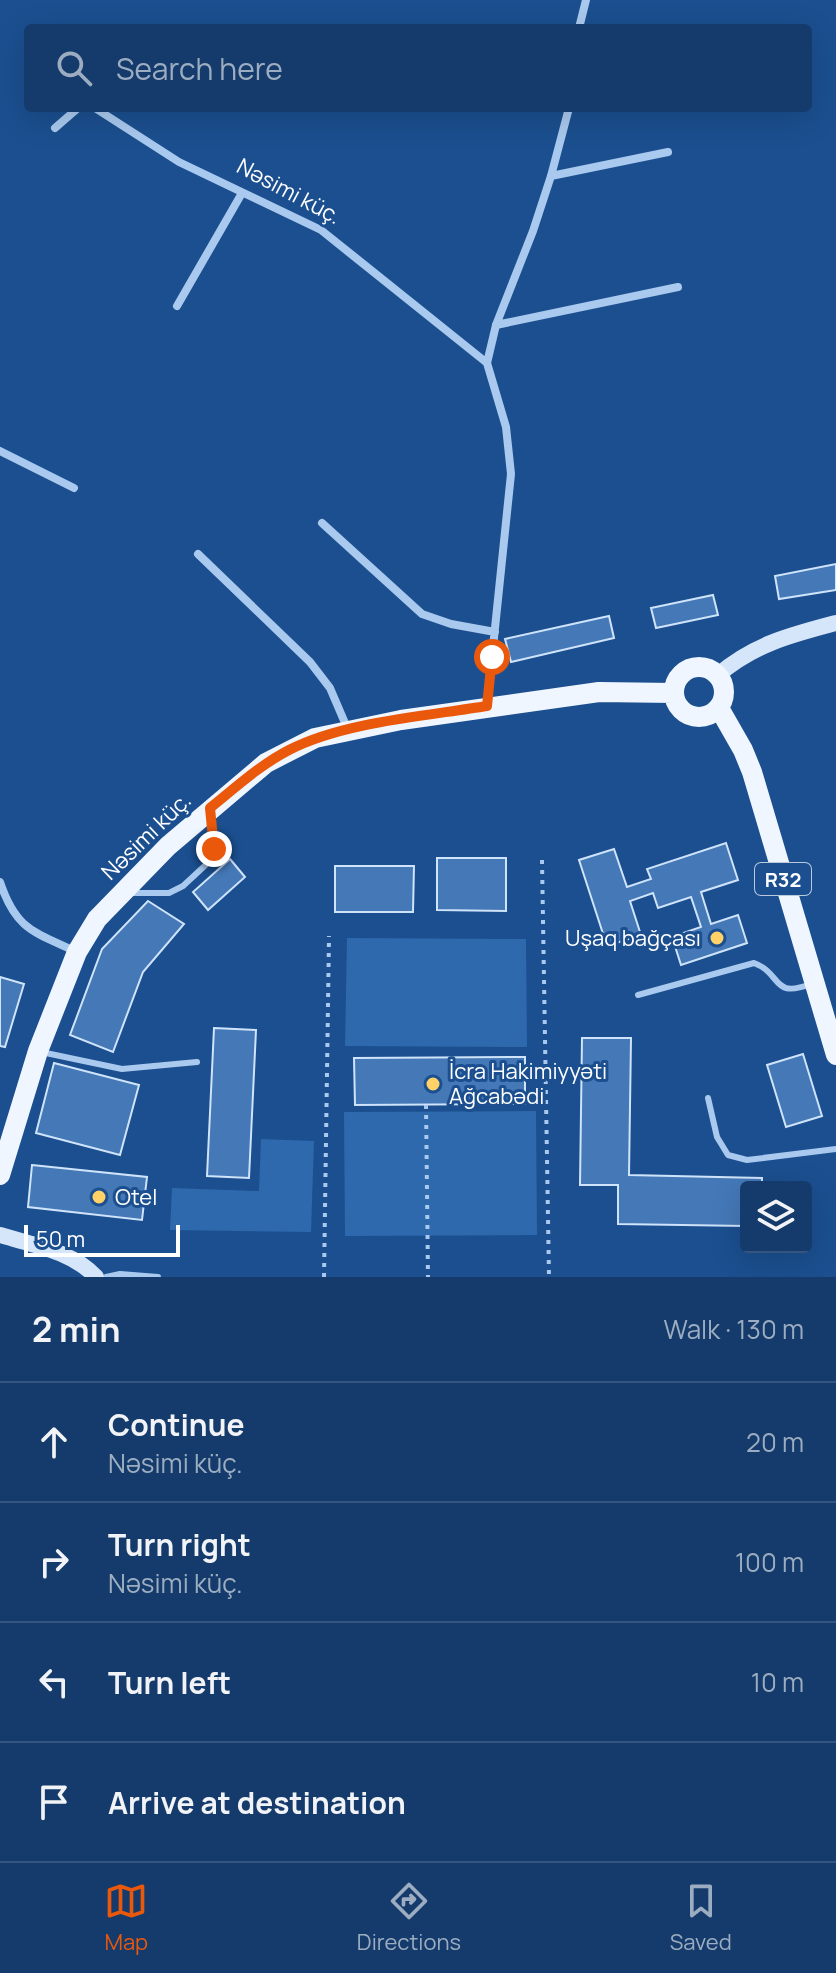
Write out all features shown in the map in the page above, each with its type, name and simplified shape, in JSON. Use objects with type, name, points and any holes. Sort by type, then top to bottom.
[{"type":"main road","points":[[695,667],[707,668],[718,675],[724,697],[719,708],[709,715],[697,717],[686,714],[678,705],[674,693],[677,681],[684,672],[695,667]]},
{"type":"main road","name":"Nəsimi küç.","points":[[0,1172],[38,1051],[77,952],[97,919],[120,893],[210,808],[266,763],[315,738],[487,706],[599,692],[674,693]]},
{"type":"main road","name":"R32","points":[[719,708],[752,772],[836,1055]]},
{"type":"street","points":[[580,24],[586,0]]},
{"type":"street","points":[[55,128],[73,112]]},
{"type":"street","name":"Nəsimi küç.","points":[[101,112],[179,162],[321,230],[487,363]]},
{"type":"street","points":[[487,706],[511,474],[506,427],[487,363],[496,325],[551,176],[568,112]]},
{"type":"street","points":[[551,176],[668,152]]},
{"type":"street","points":[[177,306],[242,193]]},
{"type":"street","points":[[496,325],[678,287]]},
{"type":"street","points":[[0,451],[74,488]]},
{"type":"street","points":[[322,523],[422,614],[451,624],[495,632]]},
{"type":"street","points":[[198,554],[310,662],[330,688],[348,730]]},
{"type":"street","points":[[718,675],[740,656],[771,641],[836,623]]},
{"type":"street","points":[[0,882],[7,904],[17,920],[30,930],[77,952]]},
{"type":"street","points":[[0,1235],[69,1256],[96,1277]]},
{"type":"lane","points":[[120,893],[169,893],[183,886],[211,860],[214,849],[210,808]]},
{"type":"lane","points":[[638,995],[754,963],[784,989],[794,990],[814,983]]},
{"type":"lane","points":[[38,1051],[122,1069],[197,1062]]},
{"type":"lane","points":[[708,1098],[717,1137],[728,1155],[747,1160],[836,1149]]},
{"type":"lane","points":[[106,1277],[120,1274],[158,1277]]},
{"type":"path","points":[[542,860],[549,1277]]},
{"type":"path","points":[[324,1277],[329,936]]},
{"type":"path","points":[[426,1105],[428,1277]]},
{"type":"shaded area","points":[[347,938],[526,939],[527,1047],[345,1046]]},
{"type":"shaded area","points":[[536,1111],[537,1235],[345,1236],[344,1112]]},
{"type":"shaded area","points":[[261,1139],[314,1141],[311,1232],[170,1230],[172,1188],[259,1191]]},
{"type":"building","points":[[836,564],[836,590],[779,599],[775,576]]},
{"type":"building","points":[[713,595],[718,615],[656,628],[651,608]]},
{"type":"building","points":[[609,616],[614,638],[511,662],[505,639]]},
{"type":"building","points":[[726,843],[738,880],[701,892],[711,924],[738,915],[747,943],[681,965],[672,937],[701,927],[691,897],[658,908],[653,893],[630,901],[641,935],[607,946],[579,860],[614,849],[627,887],[651,879],[647,869]]},
{"type":"building","points":[[437,858],[506,858],[506,911],[437,910]]},
{"type":"building","points":[[230,859],[245,877],[208,910],[193,892]]},
{"type":"building","points":[[335,866],[414,866],[413,912],[335,912]]},
{"type":"building","points":[[148,901],[184,924],[143,972],[113,1052],[70,1035],[102,949]]},
{"type":"building","points":[[0,977],[24,984],[5,1047],[0,1046]]},
{"type":"building","points":[[214,1028],[256,1030],[249,1178],[207,1176]]},
{"type":"building","points":[[582,1038],[631,1038],[629,1175],[762,1178],[762,1181],[740,1181],[740,1226],[618,1224],[618,1185],[580,1185]]},
{"type":"building","points":[[803,1054],[822,1116],[786,1127],[767,1065]]},
{"type":"building","points":[[525,1057],[525,1104],[355,1105],[354,1058]]},
{"type":"building","points":[[54,1063],[139,1085],[120,1155],[36,1133]]},
{"type":"building","points":[[32,1165],[147,1177],[142,1220],[28,1207]]},
{"type":"place","name":"Uşaq bağçası","points":[[717,938]]},
{"type":"place","name":"İcra Hakimiyyəti Ağcabədi","points":[[433,1084]]},
{"type":"place","name":"Otel","points":[[99,1197]]},
{"type":"route","points":[[214,849],[210,808],[266,763],[315,738],[487,706],[492,657]]}]
